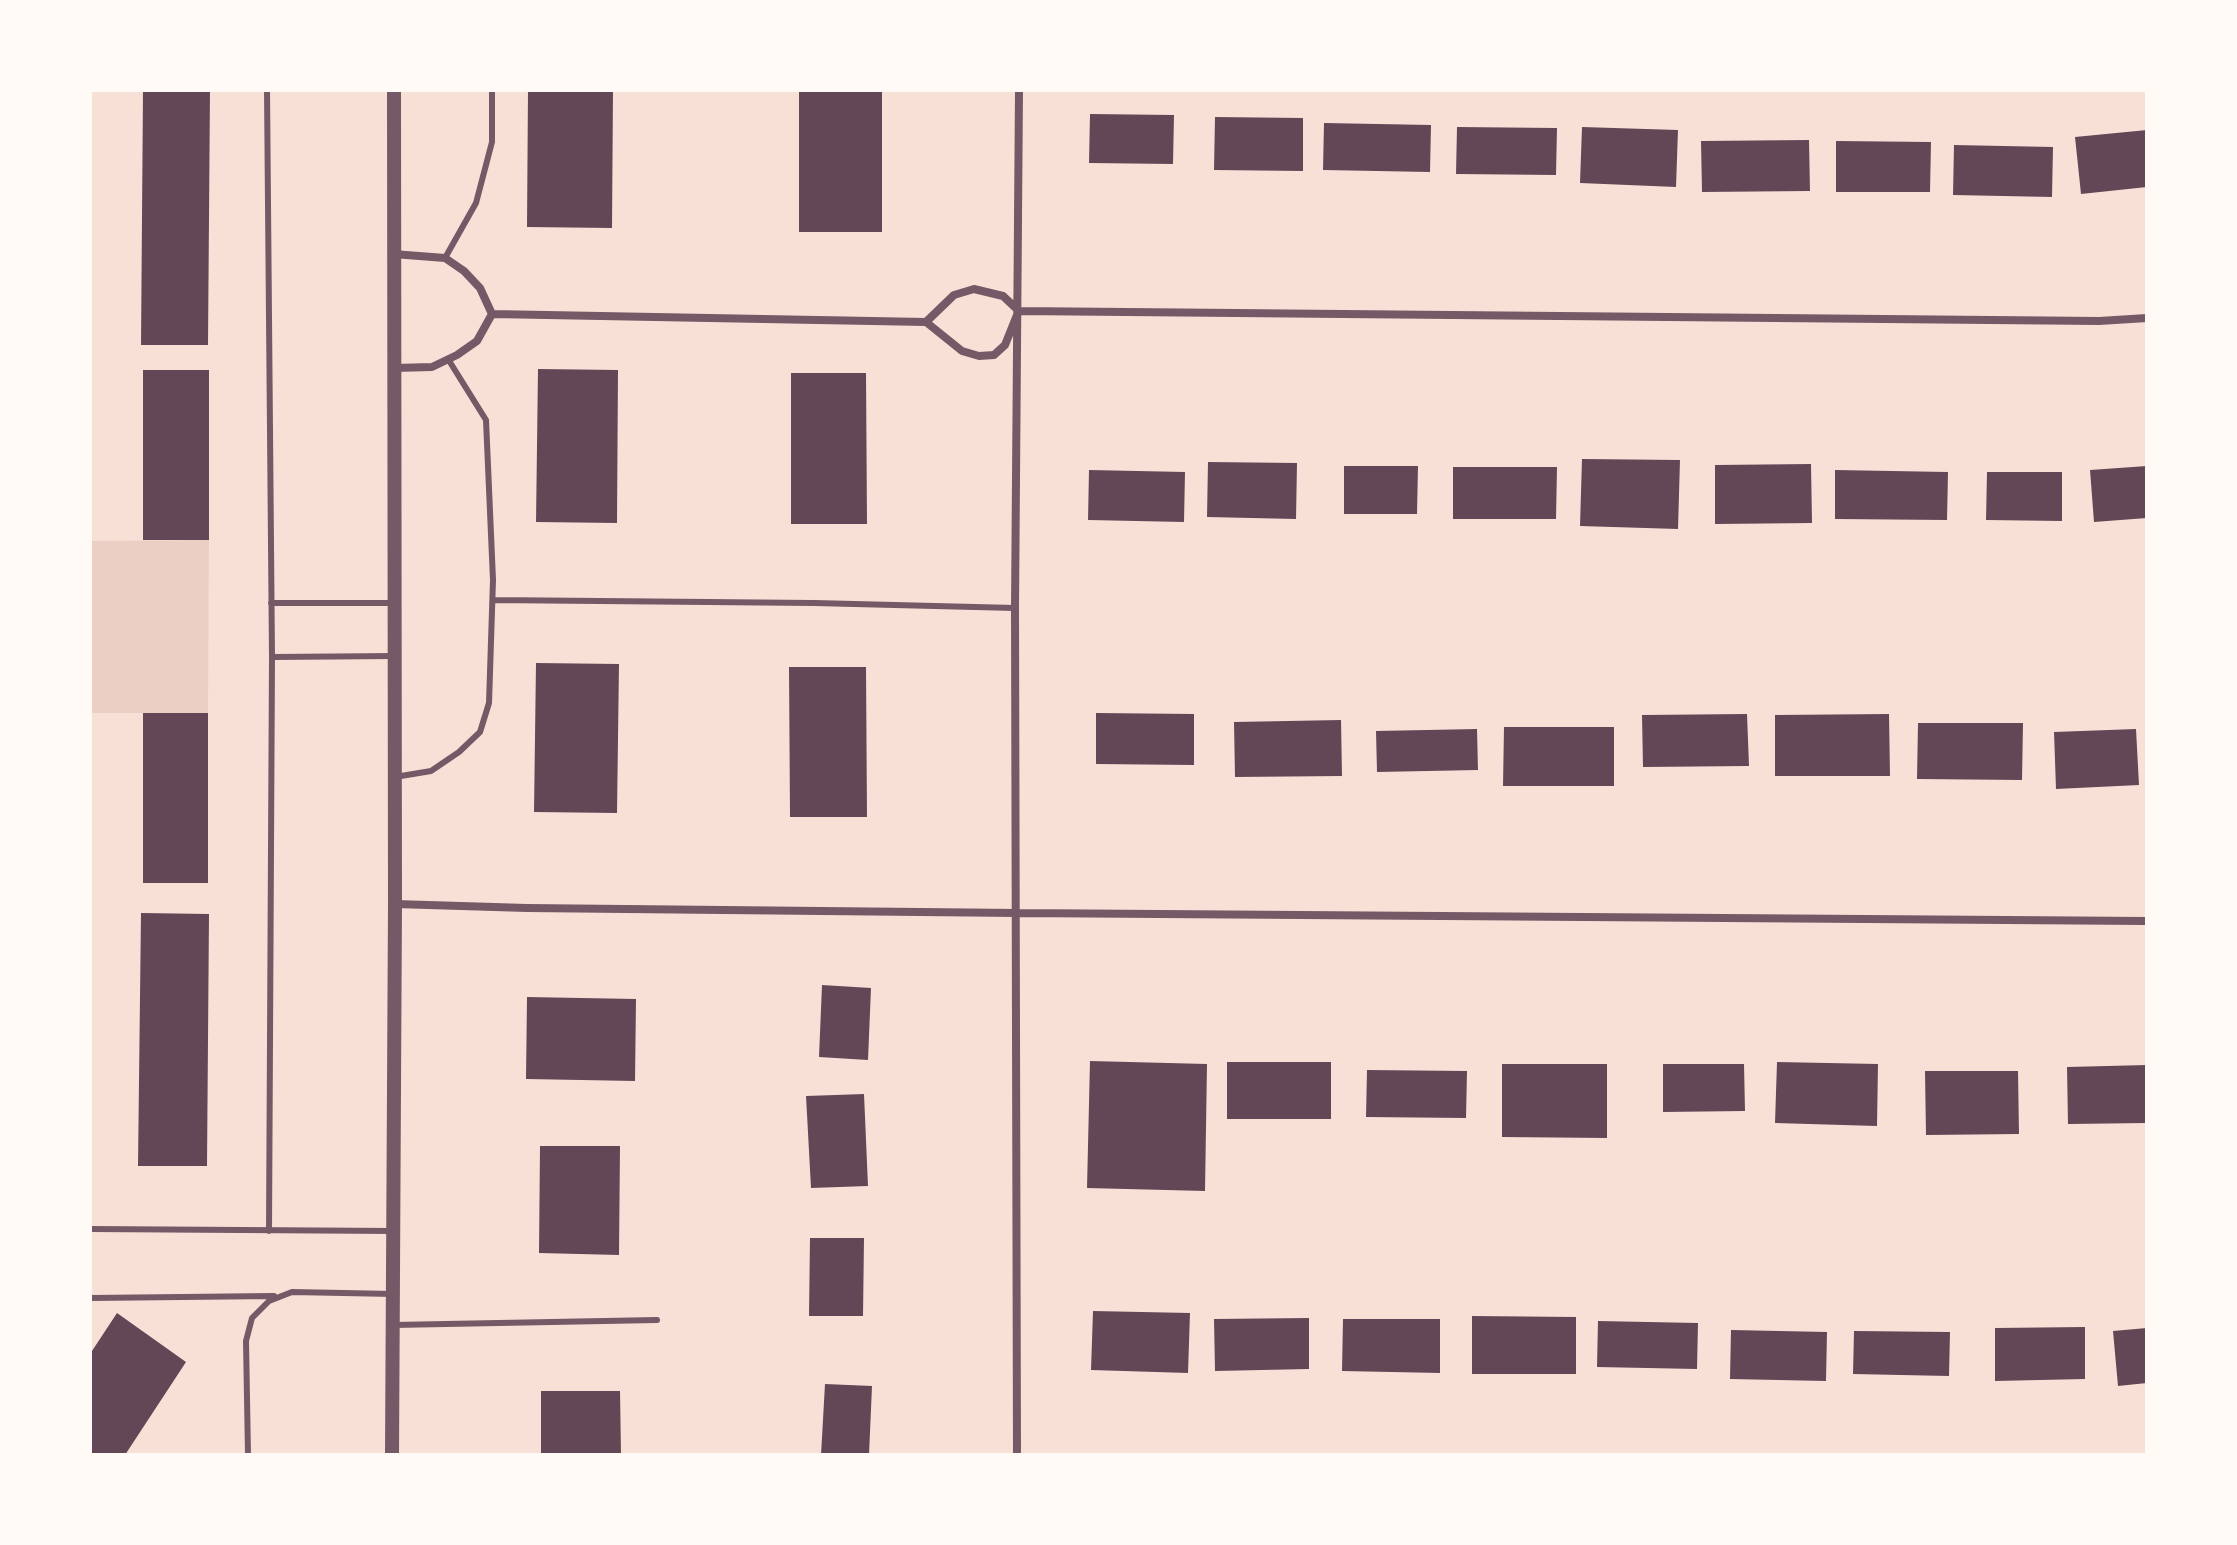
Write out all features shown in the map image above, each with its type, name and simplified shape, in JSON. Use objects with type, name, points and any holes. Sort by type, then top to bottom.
[{"type":"street","points":[[392,1455],[394,90]]},
{"type":"street","points":[[1017,1455],[1015,608],[1019,90]]},
{"type":"street","points":[[393,254],[445,258],[464,271],[480,288],[492,314]]},
{"type":"street","points":[[926,322],[954,295],[974,289],[1003,296],[1019,311],[2099,321],[2147,318]]},
{"type":"street","points":[[492,314],[926,322],[962,351],[979,356],[994,355],[1005,345],[1019,311]]},
{"type":"street","points":[[394,368],[432,367],[448,359],[477,341],[492,314]]},
{"type":"street","points":[[395,904],[1018,913],[2147,921]]},
{"type":"lane","points":[[267,90],[272,657],[269,1231]]},
{"type":"lane","points":[[445,258],[476,203],[492,142],[492,90]]},
{"type":"lane","points":[[394,777],[431,771],[459,752],[480,732],[489,703],[493,600],[486,420],[448,359]]},
{"type":"lane","points":[[493,600],[1015,608]]},
{"type":"lane","points":[[271,603],[395,603]]},
{"type":"lane","points":[[272,657],[395,656]]},
{"type":"lane","points":[[90,1229],[394,1231]]},
{"type":"lane","points":[[248,1455],[246,1341],[252,1318],[269,1301],[292,1292],[394,1294]]},
{"type":"lane","points":[[90,1298],[282,1296]]},
{"type":"lane","points":[[393,1325],[657,1320]]},
{"type":"shaded area","points":[[209,540],[208,713],[90,713],[90,541]]},
{"type":"building","points":[[143,90],[210,90],[208,345],[141,345]]},
{"type":"building","points":[[528,90],[613,90],[612,228],[527,227]]},
{"type":"building","points":[[799,90],[882,90],[882,232],[799,232]]},
{"type":"building","points":[[1090,114],[1174,115],[1173,164],[1089,163]]},
{"type":"building","points":[[1215,117],[1303,118],[1303,171],[1214,170]]},
{"type":"building","points":[[1324,123],[1431,125],[1430,172],[1323,170]]},
{"type":"building","points":[[1457,127],[1557,128],[1556,175],[1456,174]]},
{"type":"building","points":[[1582,127],[1678,130],[1676,187],[1580,183]]},
{"type":"building","points":[[2147,130],[2147,187],[2081,194],[2075,137]]},
{"type":"building","points":[[1809,140],[1810,191],[1702,192],[1701,141]]},
{"type":"building","points":[[1836,141],[1931,142],[1930,192],[1836,192]]},
{"type":"building","points":[[1954,145],[2053,147],[2052,197],[1953,195]]},
{"type":"building","points":[[538,369],[618,370],[617,523],[536,522]]},
{"type":"building","points":[[143,370],[209,370],[209,540],[143,540]]},
{"type":"building","points":[[791,373],[866,373],[867,524],[791,524]]},
{"type":"building","points":[[1582,459],[1680,460],[1678,529],[1580,526]]},
{"type":"building","points":[[1208,462],[1297,463],[1296,519],[1207,517]]},
{"type":"building","points":[[1811,464],[1812,523],[1715,524],[1715,465]]},
{"type":"building","points":[[1344,466],[1418,466],[1417,514],[1344,514]]},
{"type":"building","points":[[2147,466],[2147,518],[2094,522],[2090,470]]},
{"type":"building","points":[[1453,467],[1557,467],[1556,519],[1453,519]]},
{"type":"building","points":[[1089,470],[1185,472],[1184,522],[1088,520]]},
{"type":"building","points":[[1835,470],[1948,472],[1947,520],[1835,519]]},
{"type":"building","points":[[1987,472],[2062,472],[2062,521],[1986,520]]},
{"type":"building","points":[[536,663],[619,664],[617,813],[534,812]]},
{"type":"building","points":[[789,667],[866,667],[867,817],[790,817]]},
{"type":"building","points":[[143,713],[208,713],[208,883],[143,883]]},
{"type":"building","points":[[1096,713],[1194,714],[1194,765],[1096,764]]},
{"type":"building","points":[[1747,714],[1749,766],[1643,767],[1642,715]]},
{"type":"building","points":[[1889,714],[1890,776],[1775,776],[1775,715]]},
{"type":"building","points":[[1341,720],[1342,776],[1235,777],[1234,722]]},
{"type":"building","points":[[1918,723],[2023,723],[2022,780],[1917,779]]},
{"type":"building","points":[[1504,727],[1614,727],[1614,786],[1503,786]]},
{"type":"building","points":[[1477,729],[1478,770],[1377,772],[1376,731]]},
{"type":"building","points":[[2136,729],[2139,785],[2056,789],[2054,732]]},
{"type":"building","points":[[141,913],[209,914],[207,1166],[138,1166]]},
{"type":"building","points":[[822,985],[871,988],[868,1060],[819,1057]]},
{"type":"building","points":[[527,997],[636,999],[635,1081],[526,1079]]},
{"type":"building","points":[[1090,1061],[1207,1064],[1205,1191],[1087,1188]]},
{"type":"building","points":[[1227,1062],[1331,1062],[1331,1119],[1227,1119]]},
{"type":"building","points":[[1777,1062],[1878,1064],[1877,1126],[1775,1123]]},
{"type":"building","points":[[1502,1064],[1607,1064],[1607,1138],[1502,1137]]},
{"type":"building","points":[[1663,1064],[1744,1064],[1745,1111],[1663,1112]]},
{"type":"building","points":[[2147,1065],[2147,1123],[2068,1124],[2067,1067]]},
{"type":"building","points":[[1367,1070],[1467,1071],[1466,1118],[1366,1117]]},
{"type":"building","points":[[1925,1071],[2018,1071],[2019,1134],[1926,1135]]},
{"type":"building","points":[[864,1094],[868,1186],[811,1188],[806,1096]]},
{"type":"building","points":[[540,1146],[620,1146],[619,1255],[539,1253]]},
{"type":"building","points":[[810,1238],[864,1238],[863,1316],[809,1316]]},
{"type":"building","points":[[1093,1311],[1190,1313],[1188,1373],[1091,1370]]},
{"type":"building","points":[[117,1313],[186,1362],[125,1455],[90,1455],[90,1354]]},
{"type":"building","points":[[1472,1316],[1576,1317],[1576,1374],[1472,1374]]},
{"type":"building","points":[[1309,1318],[1309,1369],[1215,1371],[1214,1319]]},
{"type":"building","points":[[1343,1319],[1440,1319],[1440,1373],[1342,1371]]},
{"type":"building","points":[[1598,1321],[1698,1323],[1697,1369],[1597,1367]]},
{"type":"building","points":[[2085,1327],[2085,1379],[1995,1381],[1995,1328]]},
{"type":"building","points":[[2147,1328],[2147,1383],[2118,1386],[2113,1331]]},
{"type":"building","points":[[1731,1330],[1827,1332],[1826,1381],[1730,1379]]},
{"type":"building","points":[[1854,1331],[1950,1332],[1949,1376],[1853,1374]]},
{"type":"building","points":[[825,1384],[872,1386],[869,1455],[821,1455]]},
{"type":"building","points":[[541,1391],[620,1391],[621,1455],[541,1455]]}]
